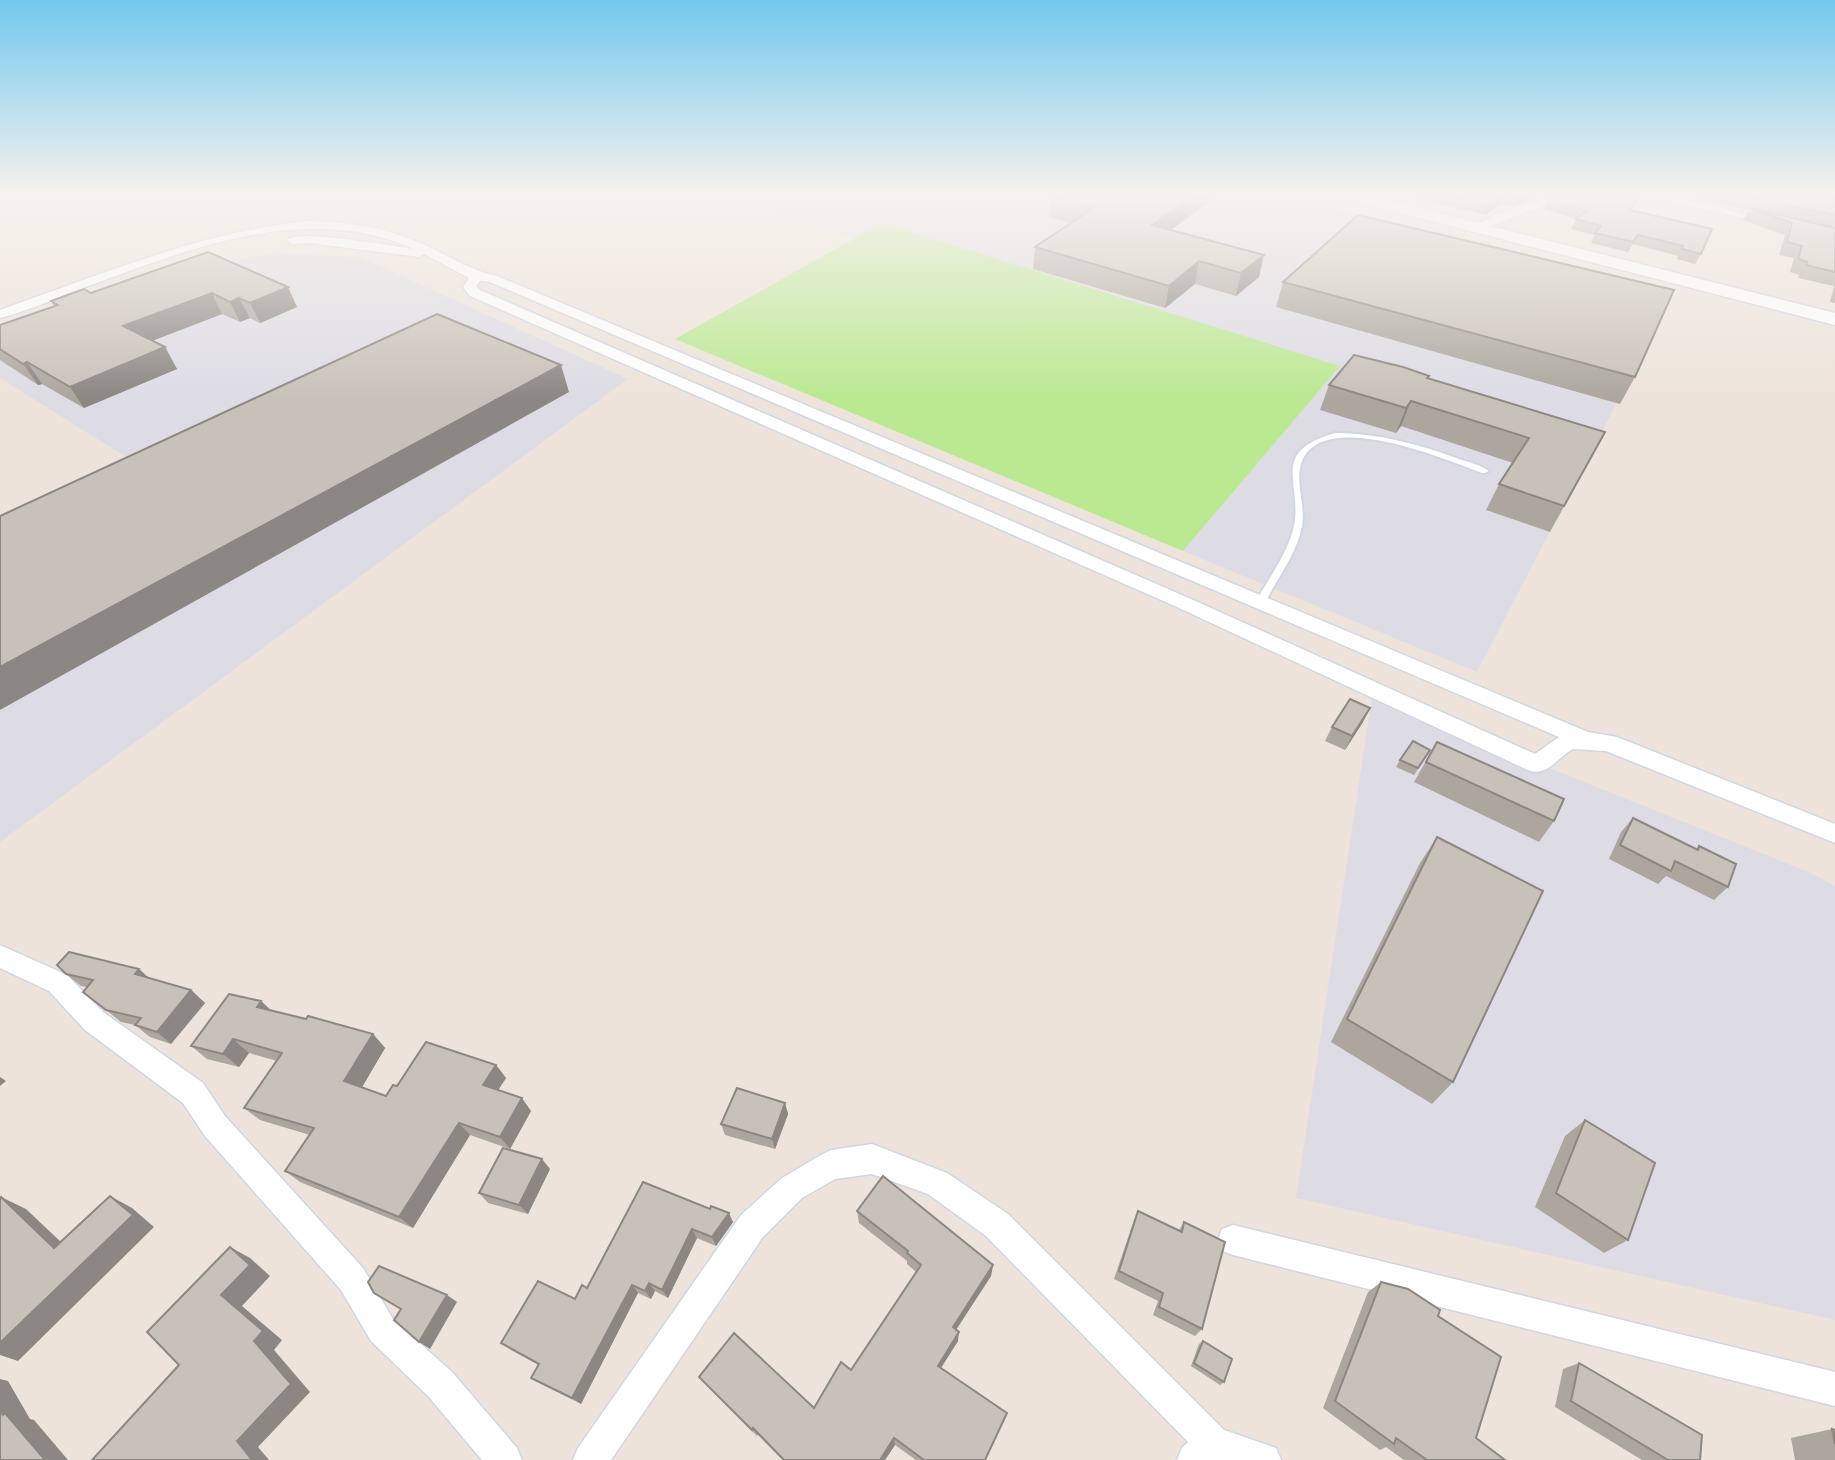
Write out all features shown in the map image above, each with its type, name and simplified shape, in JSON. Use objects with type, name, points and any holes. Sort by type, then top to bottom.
[{"type":"street","points":[[0,314],[147,262]]},
{"type":"street","points":[[449,262],[475,278],[493,279],[518,289],[1581,738],[1609,743],[1835,834]]},
{"type":"street","points":[[1611,262],[1835,319]]},
{"type":"street","points":[[475,278],[469,287],[475,293],[1184,603],[1538,765],[1553,748],[1581,738]]},
{"type":"street","points":[[0,328],[65,305]]},
{"type":"street","points":[[0,956],[58,983],[94,1020],[193,1093],[215,1126],[352,1279],[382,1330],[440,1384],[505,1460]]},
{"type":"street","points":[[590,1460],[752,1226],[792,1188],[831,1165],[872,1159],[937,1183],[997,1225],[1204,1452],[1264,1460]]},
{"type":"street","points":[[1233,1240],[1835,1389]]},
{"type":"lane","points":[[1260,603],[1293,543],[1298,524],[1295,474],[1301,456],[1319,439],[1338,433],[1394,441],[1485,471]]},
{"type":"shaded area","points":[[224,262],[371,262],[628,379],[0,842],[0,522],[131,460],[0,378],[0,338],[203,266]]},
{"type":"shaded area","points":[[1006,262],[1544,262],[1673,295],[1477,672],[1183,551],[1339,367]]},
{"type":"shaded area","points":[[1372,697],[1811,873],[1835,886],[1835,1320],[1296,1198]]},
{"type":"green space","points":[[812,262],[1007,262],[1340,366],[1183,551],[675,339]]},
{"type":"building","points":[[179,262],[231,262],[288,287],[250,303],[239,298],[230,302],[212,293],[123,326],[165,347],[70,387],[27,362],[23,364],[0,349],[0,325],[58,305],[51,301],[84,289],[91,293]]},
{"type":"building","points":[[1087,262],[1198,262],[1169,286]]},
{"type":"building","points":[[1203,262],[1255,262],[1241,273]]},
{"type":"building","points":[[1305,262],[1557,262],[1674,290],[1635,377],[1283,282]]},
{"type":"building","points":[[1807,262],[1835,262],[1835,272],[1806,265]]},
{"type":"building","points":[[437,314],[561,365],[0,667],[0,516]]},
{"type":"building","points":[[1354,355],[1403,367],[1429,376],[1427,378],[1605,432],[1564,506],[1499,484],[1529,438],[1411,401],[1406,408],[1329,385]]},
{"type":"building","points":[[1350,699],[1370,708],[1352,736],[1332,727]]},
{"type":"building","points":[[1413,741],[1430,750],[1418,768],[1400,760]]},
{"type":"building","points":[[1437,742],[1564,799],[1554,821],[1426,762]]},
{"type":"building","points":[[1633,818],[1698,850],[1699,846],[1736,864],[1728,887],[1675,861],[1671,871],[1620,845]]},
{"type":"building","points":[[1437,837],[1543,891],[1453,1082],[1347,1019]]},
{"type":"building","points":[[69,952],[139,969],[135,974],[191,990],[157,1032],[135,1025],[141,1018],[106,1010],[83,992],[93,980],[66,974],[57,965]]},
{"type":"building","points":[[229,994],[261,1001],[257,1007],[306,1019],[308,1016],[373,1034],[344,1081],[386,1096],[393,1085],[397,1086],[426,1042],[496,1065],[483,1085],[522,1098],[500,1137],[459,1123],[399,1217],[285,1171],[314,1128],[244,1108],[282,1053],[233,1039],[223,1054],[191,1046]]},
{"type":"building","points":[[737,1088],[785,1103],[772,1139],[721,1124]]},
{"type":"building","points":[[1585,1120],[1655,1163],[1628,1240],[1556,1193]]},
{"type":"building","points":[[503,1148],[542,1159],[519,1205],[479,1193]]},
{"type":"building","points":[[883,1176],[993,1265],[953,1327],[959,1332],[938,1366],[1007,1413],[985,1460],[924,1460],[894,1438],[880,1460],[784,1460],[699,1377],[734,1333],[814,1408],[841,1362],[851,1370],[921,1265],[908,1251],[857,1211]]},
{"type":"building","points":[[643,1182],[710,1209],[711,1206],[729,1213],[712,1237],[692,1229],[662,1290],[649,1283],[645,1291],[632,1285],[572,1398],[531,1378],[539,1364],[501,1343],[538,1281],[575,1299],[582,1285],[587,1288]]},
{"type":"building","points":[[110,1196],[133,1215],[0,1343],[0,1198],[54,1248]]},
{"type":"building","points":[[1138,1211],[1182,1232],[1184,1222],[1225,1242],[1202,1329],[1159,1307],[1163,1293],[1119,1271]]},
{"type":"building","points":[[230,1247],[250,1265],[221,1295],[263,1331],[254,1341],[291,1384],[237,1441],[252,1460],[92,1460],[179,1365],[147,1332]]},
{"type":"building","points":[[379,1266],[447,1295],[419,1342],[394,1320],[401,1309],[374,1293],[368,1282]]},
{"type":"building","points":[[1381,1282],[1408,1289],[1440,1310],[1438,1316],[1501,1357],[1476,1438],[1505,1460],[1427,1460],[1396,1438],[1394,1444],[1335,1401]]},
{"type":"building","points":[[1203,1341],[1232,1359],[1224,1382],[1194,1363]]},
{"type":"building","points":[[1579,1363],[1702,1435],[1700,1460],[1668,1460],[1571,1401]]},
{"type":"building","points":[[0,1410],[3,1415],[5,1413],[45,1460],[0,1460]]}]
